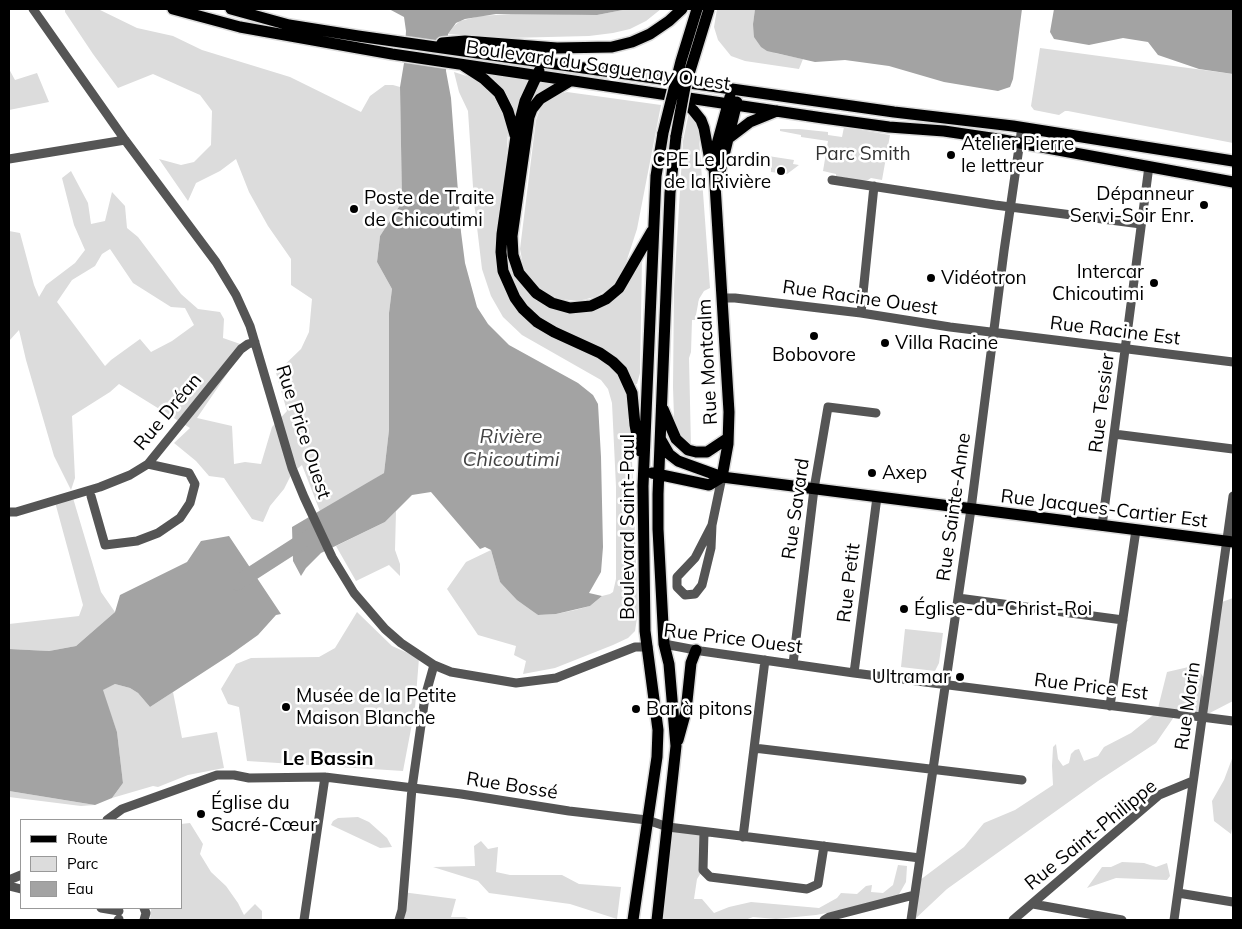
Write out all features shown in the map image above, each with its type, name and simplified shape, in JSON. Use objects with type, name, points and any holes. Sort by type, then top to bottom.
[{"type":"main road","name":"Boulevard du Saguenay Ouest","points":[[173,9],[240,27],[392,54],[889,127],[944,131],[1233,182]]},
{"type":"main road","name":"Boulevard du Saguenay Ouest","points":[[231,9],[289,25],[394,41],[425,45],[464,46],[544,62],[933,117],[1022,127],[1233,161]]},
{"type":"main road","points":[[464,46],[586,48],[618,46],[638,40],[664,25],[682,9]]},
{"type":"main road","name":"Boulevard Saint-Paul","points":[[633,920],[657,757],[658,730],[645,621],[644,470],[657,166],[681,61],[697,9]]},
{"type":"main road","name":"Boulevard Saint-Paul","points":[[657,920],[676,746],[669,664],[664,644],[658,528],[670,193],[676,136],[685,87],[709,9]]},
{"type":"main road","points":[[544,62],[525,101],[516,136],[501,240],[501,258],[506,278],[519,304],[537,322],[600,353],[622,371],[632,394],[635,425],[644,470],[709,485],[722,478]]},
{"type":"main road","points":[[461,64],[484,79],[499,93],[508,111],[516,136]]},
{"type":"main road","points":[[570,81],[540,99],[529,117],[512,236],[513,255],[519,273],[532,290],[552,303],[570,308],[591,306],[610,296],[620,288],[653,230]]},
{"type":"main road","name":"Rue Montcalm","points":[[715,195],[729,138],[735,89]]},
{"type":"main road","points":[[674,96],[696,113],[703,124],[713,179]]},
{"type":"main road","name":"Rue Montcalm","points":[[722,478],[728,438],[729,404],[723,298],[713,179],[717,144],[733,104]]},
{"type":"main road","points":[[729,138],[750,122],[778,111]]},
{"type":"main road","points":[[662,406],[676,440],[688,450],[708,451],[728,438]]},
{"type":"main road","points":[[660,440],[669,454],[678,461],[722,478]]},
{"type":"main road","name":"Rue Jacques-Cartier Est","points":[[722,478],[1230,542]]},
{"type":"main road","name":"Rue Price Ouest","points":[[648,647],[664,644]]},
{"type":"main road","points":[[676,746],[686,710],[691,663],[696,650]]},
{"type":"street","name":"Rue Price Ouest","points":[[33,9],[125,140],[216,262],[236,295],[250,326],[292,468],[304,497],[332,557],[354,593],[385,629],[401,643],[434,665],[459,673],[516,683],[556,678],[635,647],[648,647]]},
{"type":"street","name":"Rue Sainte-Anne","points":[[911,920],[971,510],[993,332],[1022,127]]},
{"type":"street","points":[[9,160],[125,140]]},
{"type":"street","name":"Rue Tessier","points":[[1102,526],[1149,166]]},
{"type":"street","points":[[832,180],[1010,207],[1141,224]]},
{"type":"street","points":[[861,314],[874,186]]},
{"type":"street","name":"Rue Racine Ouest","points":[[723,298],[993,332]]},
{"type":"street","name":"Rue Racine Est","points":[[993,332],[1233,362]]},
{"type":"street","name":"Rue Dréan","points":[[9,512],[16,512],[100,488],[130,475],[148,464],[241,349],[255,342]]},
{"type":"street","name":"Rue Savard","points":[[793,664],[814,489],[828,407],[876,413]]},
{"type":"street","points":[[1114,434],[1233,449]]},
{"type":"street","points":[[91,496],[105,545],[137,540],[158,532],[180,518],[190,503],[195,484],[189,473],[148,464]]},
{"type":"street","name":"Rue Montcalm","points":[[712,525],[695,558],[677,577],[677,587],[685,595],[695,594],[702,584],[711,548],[712,525],[722,478]]},
{"type":"street","name":"Rue Morin","points":[[1174,920],[1202,717],[1230,542],[1233,496]]},
{"type":"street","name":"Rue Petit","points":[[854,672],[876,497]]},
{"type":"street","points":[[1110,706],[1136,530]]},
{"type":"street","points":[[958,598],[1123,620]]},
{"type":"street","name":"Rue Price Ouest","points":[[664,644],[793,664],[945,684]]},
{"type":"street","points":[[744,837],[765,660]]},
{"type":"street","points":[[399,920],[402,910],[412,788],[425,697],[434,665]]},
{"type":"street","name":"Rue Price Est","points":[[945,684],[1233,721]]},
{"type":"street","points":[[754,748],[1022,780]]},
{"type":"street","name":"Rue Bossé","points":[[108,819],[122,809],[217,775],[234,775],[249,778],[325,777],[647,820],[668,827],[704,832],[920,858]]},
{"type":"street","points":[[304,920],[325,777]]},
{"type":"street","name":"Rue Saint-Philippe","points":[[1013,920],[1159,795],[1194,781]]},
{"type":"street","points":[[704,832],[703,870],[710,877],[807,889],[818,884],[824,846]]},
{"type":"street","points":[[1178,894],[1233,902]]},
{"type":"street","points":[[824,920],[829,917],[914,895]]},
{"type":"street","points":[[1033,904],[1122,920]]},
{"type":"street","points":[[103,909],[119,916]]},
{"type":"green space","points":[[65,9],[98,9],[137,28],[173,36],[202,50],[290,77],[361,112],[370,96],[385,85],[400,87],[402,202],[380,236],[377,262],[392,289],[389,313],[389,430],[384,473],[354,492],[323,519],[302,465],[292,473],[284,489],[270,506],[263,522],[252,519],[224,478],[209,476],[196,461],[174,443],[190,428],[119,384],[110,392],[72,416],[75,478],[71,490],[54,456],[19,330],[9,341],[9,231],[20,233],[39,297],[46,285],[75,263],[85,250],[74,225],[62,178],[71,171],[88,203],[91,224],[105,221],[112,192],[125,206],[127,228],[138,237],[181,294],[198,309],[220,312],[224,319],[223,338],[246,346],[197,418],[232,426],[234,464],[245,462],[261,464],[272,427],[287,411],[276,373],[301,349],[309,332],[312,299],[291,285],[291,259],[268,226],[249,192],[236,159],[220,171],[196,183],[188,201],[159,159],[181,165],[194,162],[211,145],[212,111],[200,95],[153,74],[118,88],[65,12]],"holes":[[[110,249],[133,283],[171,307],[185,308],[194,325],[172,341],[151,352],[140,339],[105,366],[57,302],[72,280],[95,266],[102,254]]]},
{"type":"green space","points":[[628,9],[661,9],[646,21],[630,29],[589,36],[507,38],[448,34],[460,21],[480,16],[527,13],[597,15]]},
{"type":"green space","points":[[717,9],[755,9],[753,24],[775,53],[803,59],[799,69],[745,61],[731,56],[718,40],[714,27]]},
{"type":"green space","points":[[1040,48],[1233,74],[1233,143],[1068,111],[1059,115],[1034,110],[1031,106]]},
{"type":"green space","points":[[9,69],[15,80],[37,73],[49,102],[9,110]]},
{"type":"green space","points":[[454,72],[473,78],[488,88],[502,105],[508,130],[500,277],[508,296],[514,305],[609,363],[623,381],[630,410],[638,612],[635,631],[628,638],[613,645],[555,668],[523,674],[526,661],[514,655],[516,646],[478,635],[447,589],[466,562],[491,550],[500,582],[538,615],[556,614],[590,606],[602,596],[613,592],[616,579],[616,487],[612,403],[608,389],[601,380],[522,335],[503,317],[491,296],[482,269],[474,202],[468,111],[459,92]]},
{"type":"green space","points":[[492,75],[528,81],[516,115],[507,94]]},
{"type":"green space","points":[[539,81],[553,83],[552,86],[537,97],[508,239],[515,277],[527,293],[550,308],[609,302],[623,291],[642,259],[640,373],[637,384],[635,384],[625,367],[561,331],[532,312],[517,294],[507,270],[505,254],[524,117]]},
{"type":"green space","points":[[567,92],[661,105],[637,229],[622,275],[610,288],[595,297],[578,301],[560,299],[545,292],[527,273],[523,265],[520,249],[536,120],[540,109],[547,101],[556,95]]},
{"type":"green space","points":[[689,112],[697,121],[702,137],[699,138],[710,288],[704,291],[699,299],[695,320],[692,320],[691,352],[689,358],[691,447],[686,444],[676,428],[673,387],[674,289],[683,141]]},
{"type":"green space","name":"Parc Smith","points":[[844,127],[890,135],[882,180],[871,178],[862,181],[836,176],[836,174],[823,171],[828,141],[801,137],[801,135],[780,131],[780,129],[799,129],[828,132],[828,135],[842,137]]},
{"type":"green space","points":[[768,156],[794,160],[793,164],[799,165],[787,174],[771,172],[771,167],[767,166]]},
{"type":"green space","points":[[73,498],[101,592],[115,612],[76,646],[49,651],[9,649],[9,624],[79,616],[83,605],[55,502]]},
{"type":"green space","points":[[396,511],[395,550],[400,564],[400,576],[389,565],[356,581],[336,546],[385,522]]},
{"type":"green space","points":[[1233,598],[1233,701],[1202,717],[1176,714],[1156,743],[1098,781],[947,889],[914,920],[920,880],[964,847],[984,823],[1015,810],[1053,785],[1053,747],[1056,744],[1058,759],[1063,766],[1069,763],[1071,754],[1075,750],[1079,749],[1084,761],[1098,756],[1104,747],[1131,733],[1157,712],[1167,672],[1197,665],[1207,682],[1222,602]]},
{"type":"green space","points":[[357,612],[392,646],[419,658],[415,708],[403,771],[247,761],[239,707],[228,704],[221,689],[236,664],[251,658],[319,657],[335,648]]},
{"type":"green space","points":[[905,629],[943,633],[939,663],[935,671],[901,667]]},
{"type":"green space","points":[[115,684],[130,688],[138,693],[150,707],[173,692],[182,738],[217,732],[224,768],[188,775],[158,787],[153,786],[112,798],[123,783],[117,732],[102,690]]},
{"type":"green space","points":[[1233,756],[1233,823],[1231,834],[1214,821],[1212,801],[1224,780]]},
{"type":"green space","points":[[9,791],[95,805],[81,806],[9,797]]},
{"type":"green space","points":[[358,817],[369,822],[387,838],[392,847],[380,848],[331,825],[338,818]]},
{"type":"green space","points":[[190,823],[203,844],[200,854],[211,872],[226,886],[244,915],[255,904],[262,911],[262,920],[150,920],[151,909],[182,909],[182,824]]},
{"type":"green space","points":[[668,827],[704,832],[703,870],[697,879],[694,899],[702,899],[714,913],[751,902],[819,908],[837,898],[841,893],[857,894],[866,886],[872,885],[871,892],[883,893],[893,885],[898,865],[907,866],[906,882],[898,896],[864,906],[816,915],[776,919],[753,917],[745,920],[657,920]]},
{"type":"green space","points":[[481,841],[488,849],[498,847],[496,872],[510,875],[562,875],[579,884],[621,887],[617,919],[570,904],[489,893],[478,881],[433,867],[475,866],[474,846]]},
{"type":"green space","points":[[1122,862],[1144,863],[1156,867],[1167,863],[1170,876],[1167,880],[1116,878],[1087,888],[1102,867],[1111,867]]},
{"type":"green space","points":[[402,892],[456,899],[451,917],[465,917],[470,920],[399,920]]},
{"type":"water","name":"Rivière Chicoutimi","points":[[389,9],[628,9],[597,15],[496,14],[465,19],[456,23],[448,34],[446,71],[451,98],[461,232],[465,263],[477,307],[488,324],[509,345],[578,383],[593,395],[598,404],[603,547],[601,572],[589,593],[602,596],[590,606],[556,614],[538,615],[517,600],[500,582],[491,550],[485,547],[480,549],[431,492],[412,495],[385,522],[321,553],[301,576],[293,561],[292,527],[384,473],[389,430],[389,313],[392,289],[377,262],[380,236],[402,202],[400,87],[406,31],[404,17]]},
{"type":"water","points":[[755,9],[1022,9],[1013,79],[1010,87],[998,91],[944,82],[889,66],[845,60],[815,62],[767,51],[761,47],[754,37]]},
{"type":"water","points":[[1054,9],[1233,9],[1233,74],[1199,69],[1158,55],[1148,42],[1123,38],[1089,45],[1054,39],[1050,32]]},
{"type":"water","points":[[229,536],[281,614],[276,615],[258,635],[230,655],[150,707],[138,693],[130,688],[115,684],[103,690],[117,732],[123,783],[112,798],[95,805],[9,791],[9,649],[49,651],[76,646],[115,612],[120,595],[187,562],[201,541]]},
{"type":"waterway","name":"Rivière Chicoutimi","points":[[237,583],[310,536]]},
{"type":"place","name":"Atelier Pierre le lettreur","points":[[951,155]]},
{"type":"place","name":"CPE Le Jardin de la Rivière","points":[[781,171]]},
{"type":"place","name":"Dépanneur Servi-Soir Enr.","points":[[1204,205]]},
{"type":"place","name":"Poste de Traite de Chicoutimi","points":[[354,209]]},
{"type":"place","name":"Vidéotron","points":[[931,278]]},
{"type":"place","name":"Intercar Chicoutimi","points":[[1154,283]]},
{"type":"place","name":"Bobovore","points":[[814,336]]},
{"type":"place","name":"Villa Racine","points":[[885,343]]},
{"type":"place","name":"Axep","points":[[872,473]]},
{"type":"place","name":"Église-du-Christ-Roi","points":[[904,609]]},
{"type":"place","name":"Ultramar","points":[[960,677]]},
{"type":"place","name":"Musée de la Petite Maison Blanche","points":[[286,707]]},
{"type":"place","name":"Bar à pitons","points":[[636,709]]},
{"type":"place","name":"Église du Sacré-Cœur","points":[[201,814]]},
{"type":"district","name":"Le Bassin","points":[[328,759]]}]
